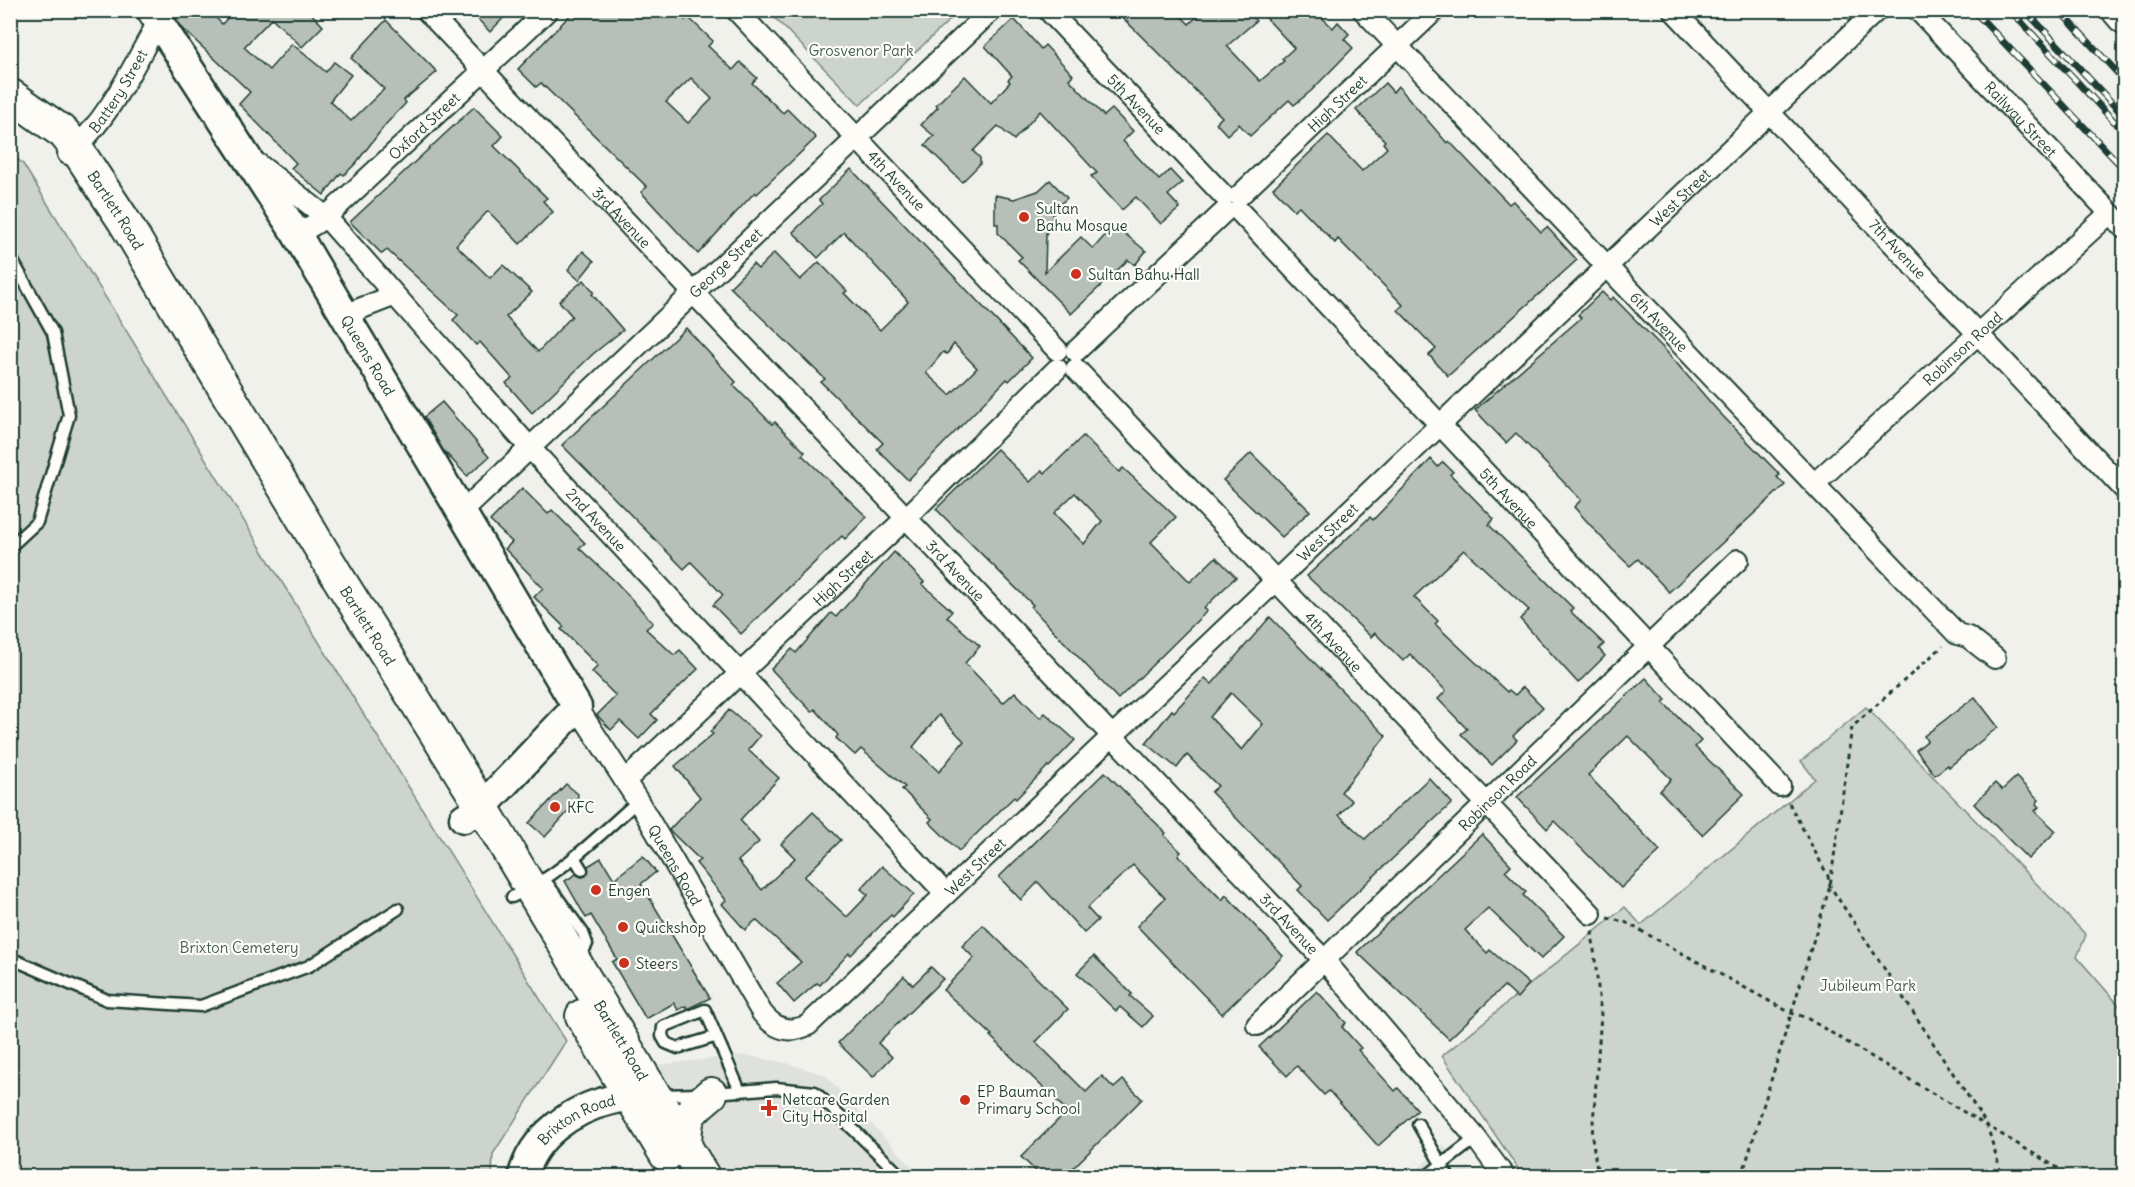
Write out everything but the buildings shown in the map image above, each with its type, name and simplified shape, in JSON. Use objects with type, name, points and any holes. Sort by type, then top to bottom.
[{"type":"main road","points":[[2118,10],[2124,17]]},
{"type":"main road","name":"Queens Road","points":[[155,16],[297,235],[577,707]]},
{"type":"main road","name":"Bartlett Road","points":[[10,95],[49,121],[124,221],[336,574],[473,812],[529,888],[574,936],[642,1096],[679,1176]]},
{"type":"main road","name":"Bartlett Road","points":[[10,108],[72,151]]},
{"type":"main road","points":[[473,812],[577,707]]},
{"type":"main road","name":"Bartlett Road","points":[[529,888],[642,1096],[685,1146],[703,1176]]},
{"type":"main road","points":[[685,1146],[685,1120],[693,1110],[726,1092]]},
{"type":"main road","name":"Brixton Road","points":[[523,1176],[534,1148],[556,1128],[596,1105],[642,1096]]},
{"type":"street","name":"3rd Avenue","points":[[426,10],[1324,960],[1476,1138],[1504,1176]]},
{"type":"street","name":"Oxford Street","points":[[297,235],[326,217],[548,10]]},
{"type":"street","name":"4th Avenue","points":[[736,10],[1591,914]]},
{"type":"street","name":"George Street","points":[[461,513],[992,10]]},
{"type":"street","name":"5th Avenue","points":[[1048,10],[1780,786]]},
{"type":"street","name":"6th Avenue","points":[[1363,10],[1957,634],[1968,637],[1995,658]]},
{"type":"street","name":"High Street","points":[[625,781],[906,518],[1066,360],[1435,10]]},
{"type":"street","name":"7th Avenue","points":[[1673,10],[1981,334],[2124,489]]},
{"type":"street","name":"West Street","points":[[770,1023],[788,1030],[797,1030],[807,1025],[1877,10]]},
{"type":"street","name":"Railway Street","points":[[1918,10],[2124,228]]},
{"type":"street","name":"Battery Street","points":[[72,151],[116,98],[155,16]]},
{"type":"street","name":"2nd Avenue","points":[[243,153],[326,217],[393,296],[530,448],[945,893]]},
{"type":"street","name":"Robinson Road","points":[[1814,484],[1981,334],[2110,213]]},
{"type":"street","points":[[344,315],[393,296]]},
{"type":"street","name":"Robinson Road","points":[[1257,1025],[1737,560]]},
{"type":"street","name":"Queens Road","points":[[577,707],[638,801],[770,1023]]},
{"type":"lane","points":[[10,256],[53,333],[69,415],[37,522],[10,547]]},
{"type":"lane","points":[[529,888],[574,857],[638,801]]},
{"type":"lane","points":[[574,857],[582,870]]},
{"type":"lane","points":[[10,958],[106,1000],[201,1006],[309,966],[398,909]]},
{"type":"lane","points":[[714,1037],[678,1048],[666,1043],[662,1036],[663,1027],[705,1010],[714,1037],[726,1092]]},
{"type":"lane","points":[[642,1096],[776,1088],[815,1092],[901,1176]]},
{"type":"lane","points":[[1418,1124],[1446,1171]]},
{"type":"lane","points":[[1427,1176],[1446,1171],[1476,1138]]},
{"type":"path","points":[[1742,1176],[1830,886],[1852,727],[1957,634]]},
{"type":"path","points":[[1780,786],[1828,876],[1830,886],[1987,1125],[2002,1176]]},
{"type":"path","points":[[1598,1176],[1592,1137],[1601,1015],[1591,914],[1625,922],[1791,1013],[1805,1017],[2071,1176]]},
{"type":"shaded area","name":"Netcare Garden City Hospital","points":[[745,1055],[787,1063],[825,1075],[921,1176],[722,1176],[655,1065]]},
{"type":"shaded area","points":[[1444,1145],[1456,1170],[1469,1167],[1473,1176],[1410,1176]]},
{"type":"green space","name":"Grosvenor Park","points":[[768,11],[959,11],[860,105]]},
{"type":"green space","name":"Brixton Cemetery","points":[[10,152],[23,164],[566,1041],[493,1154],[492,1176],[11,1176]]},
{"type":"green space","name":"Jubileum Park","points":[[1866,707],[2086,935],[2077,957],[2124,1011],[2124,1176],[1523,1176],[1442,1056],[1625,907],[1641,925],[1815,779],[1801,761]]},
{"type":"railway","points":[[1973,10],[2124,169]]},
{"type":"railway","points":[[2010,10],[2124,132]]},
{"type":"railway","points":[[2025,10],[2124,116]]},
{"type":"railway","points":[[2059,10],[2124,80]]},
{"type":"place","name":"Sultan Bahu Mosque","points":[[1024,217]]},
{"type":"place","name":"Sultan Bahu Hall","points":[[1076,274]]},
{"type":"place","name":"KFC","points":[[555,807]]},
{"type":"place","name":"Engen","points":[[596,890]]},
{"type":"place","name":"Quickshop","points":[[623,927]]},
{"type":"place","name":"Steers","points":[[624,963]]},
{"type":"place","name":"EP Bauman Primary School","points":[[965,1100]]},
{"type":"place","name":"Netcare Garden City Hospital","points":[[769,1108]]}]
